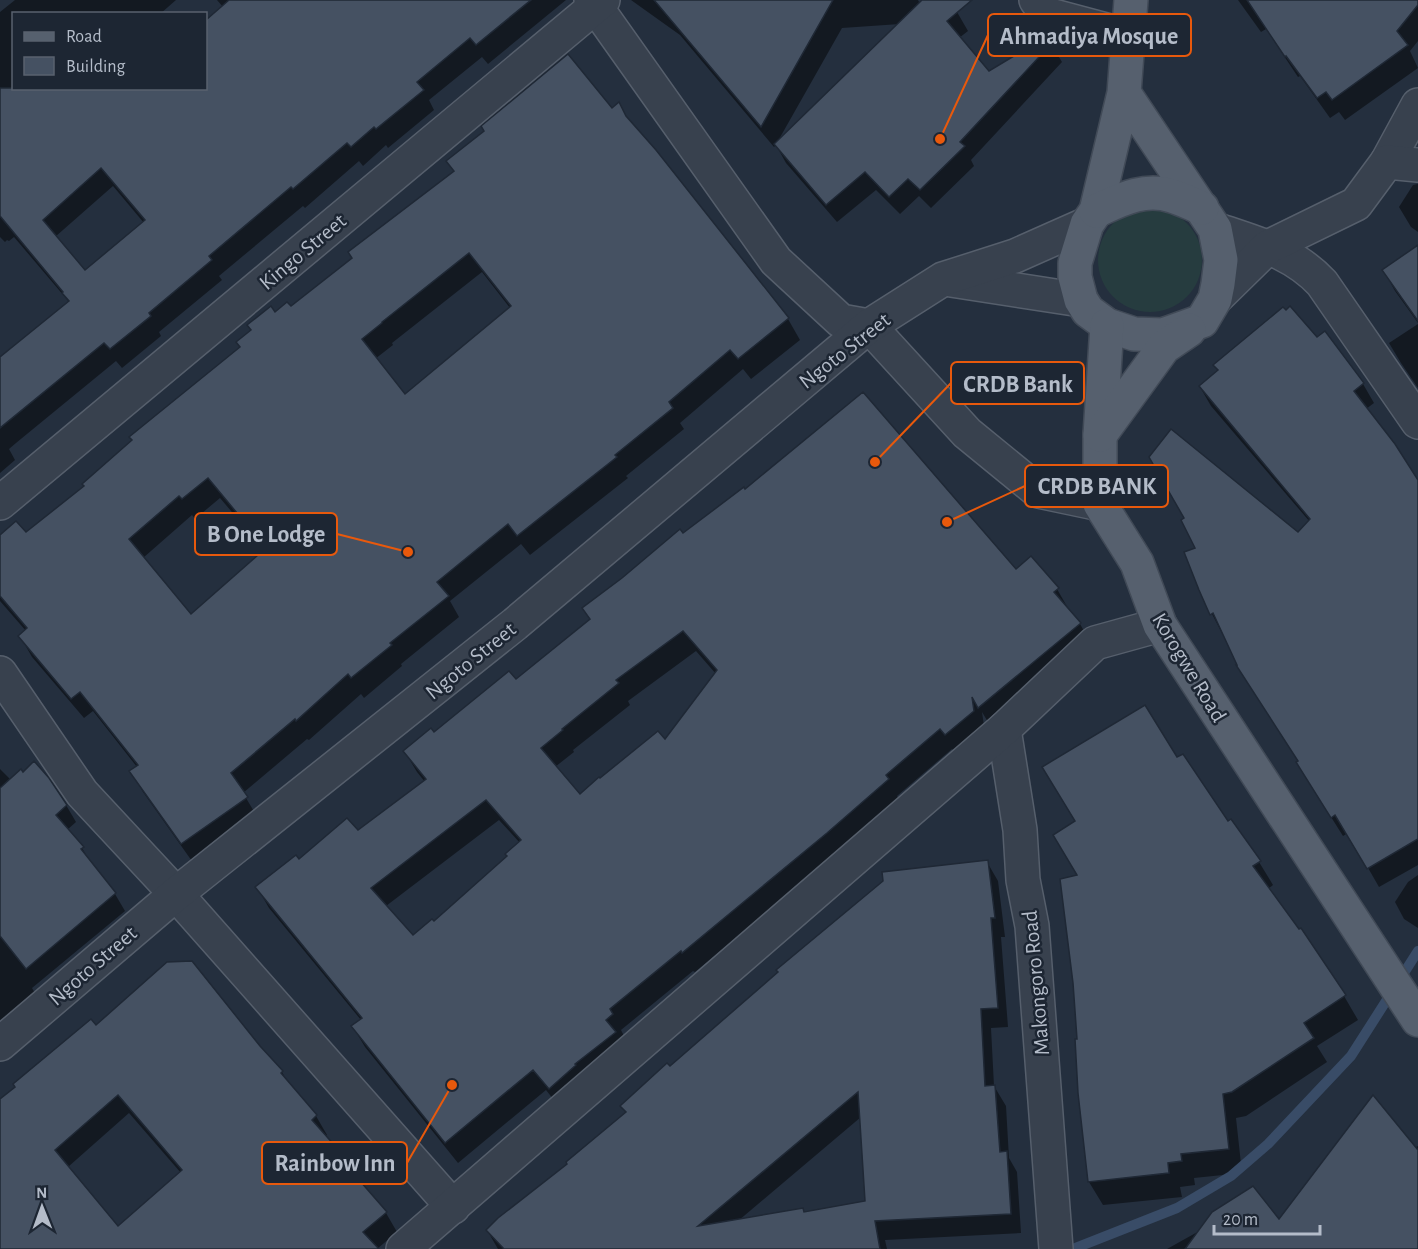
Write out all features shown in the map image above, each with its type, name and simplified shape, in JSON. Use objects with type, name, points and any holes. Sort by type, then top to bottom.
[{"type":"main road","points":[[1131,0],[1124,93],[1091,218],[1075,263],[1075,277],[1081,300],[1088,311],[1107,325],[1134,334],[1163,335],[1208,310]]},
{"type":"main road","points":[[1100,435],[1164,347],[1208,310],[1221,260],[1209,219],[1124,93]]},
{"type":"main road","points":[[1091,218],[1127,197],[1159,193],[1171,195],[1209,219]]},
{"type":"main road","points":[[1100,504],[1100,435],[1107,325]]},
{"type":"main road","name":"Korogwe Road","points":[[1100,504],[1137,563],[1160,626],[1418,1020]]},
{"type":"street","points":[[1036,0],[1046,14],[1128,36]]},
{"type":"street","points":[[597,2],[776,261],[841,321],[869,326],[968,433],[1038,491],[1100,504]]},
{"type":"street","name":"Kingo Street","points":[[0,503],[597,2]]},
{"type":"street","points":[[1208,310],[1268,247],[1356,204],[1402,163],[1418,105]]},
{"type":"street","name":"Ngoto Street","points":[[0,1044],[176,894],[515,624],[869,326],[943,279],[1014,256],[1091,218]]},
{"type":"street","points":[[1209,219],[1283,253],[1312,272],[1322,282],[1418,422]]},
{"type":"street","points":[[943,279],[1081,300]]},
{"type":"street","points":[[403,1249],[1004,729],[1095,643],[1160,626]]},
{"type":"street","points":[[0,673],[82,793],[176,894],[453,1207]]},
{"type":"street","name":"Makongoro Road","points":[[1004,729],[1020,830],[1023,880],[1032,926],[1056,1243]]},
{"type":"green space","points":[[1150,208],[1170,212],[1187,223],[1198,240],[1202,260],[1198,280],[1187,297],[1170,308],[1150,312],[1130,308],[1113,297],[1102,280],[1098,260],[1102,240],[1113,223],[1130,212]]},
{"type":"building","points":[[229,0],[531,0],[476,45],[470,38],[417,82],[424,90],[376,129],[374,127],[351,147],[347,143],[293,189],[291,187],[209,256],[212,260],[149,313],[151,316],[110,349],[104,343],[0,428],[0,357],[69,301],[0,216],[0,88],[12,88],[12,90],[207,90],[207,19]],"holes":[[[101,168],[145,220],[85,270],[43,220]]]},
{"type":"building","points":[[654,0],[833,0],[761,127]]},
{"type":"building","points":[[922,0],[972,0],[947,21],[989,71],[1047,36],[1052,43],[960,142],[965,146],[920,190],[908,179],[889,197],[865,172],[826,205],[774,144]]},
{"type":"building","points":[[1247,0],[1418,0],[1418,5],[1397,31],[1408,45],[1332,100],[1326,92],[1317,98],[1285,57]]},
{"type":"building","points":[[568,54],[612,108],[619,102],[626,116],[656,150],[789,318],[738,359],[730,350],[669,402],[673,408],[615,455],[617,457],[517,536],[508,524],[437,582],[449,596],[390,643],[392,645],[351,678],[348,674],[296,721],[295,719],[231,773],[248,797],[181,844],[129,771],[138,765],[80,692],[71,699],[18,636],[27,628],[0,596],[0,535],[16,521],[26,532],[84,486],[82,484],[132,440],[129,437],[240,347],[236,342],[251,330],[247,325],[271,306],[275,312],[287,302],[291,306],[352,258],[348,252],[454,171],[446,161],[484,131],[481,126]],"holes":[[[469,253],[511,306],[405,394],[362,339]],[[208,478],[266,548],[191,614],[129,539],[179,496],[182,499]]]},
{"type":"building","points":[[1418,245],[1418,321],[1382,270]]},
{"type":"building","points":[[1290,306],[1317,337],[1325,331],[1364,383],[1354,391],[1395,444],[1418,480],[1418,839],[1367,869],[1335,815],[1331,818],[1296,762],[1298,761],[1236,665],[1213,613],[1210,615],[1184,552],[1195,548],[1181,520],[1184,518],[1149,457],[1171,429],[1298,532],[1310,519],[1199,386],[1218,370],[1213,365],[1283,307],[1286,310]]},
{"type":"building","points":[[863,392],[1016,569],[1031,556],[1059,588],[1054,592],[1081,623],[978,708],[972,697],[974,711],[945,735],[940,729],[886,775],[889,779],[827,833],[682,953],[681,951],[610,1009],[613,1014],[606,1020],[616,1032],[575,1064],[549,1089],[533,1070],[445,1143],[351,1026],[362,1018],[255,887],[296,855],[299,859],[347,818],[358,830],[426,779],[403,751],[431,728],[434,732],[509,671],[516,679],[590,619],[582,608],[680,529],[683,533],[744,487],[745,489]],"holes":[[[683,631],[717,670],[665,739],[658,731],[580,794],[541,748],[619,683],[616,680]],[[486,800],[521,840],[505,854],[507,856],[434,921],[432,919],[413,935],[371,888]]]},
{"type":"building","points":[[1145,705],[1177,757],[1183,754],[1228,821],[1231,819],[1261,861],[1253,866],[1299,929],[1301,928],[1346,995],[1304,1023],[1314,1038],[1232,1092],[1223,1094],[1229,1149],[1181,1154],[1182,1161],[1168,1163],[1169,1173],[1088,1182],[1078,1093],[1073,983],[1060,879],[1077,875],[1053,835],[1075,821],[1042,767]]},
{"type":"building","points":[[34,761],[49,778],[67,805],[56,815],[84,847],[81,849],[116,893],[26,969],[0,936],[0,788],[21,769],[23,772]]},
{"type":"building","points":[[988,860],[995,918],[991,918],[998,1008],[981,1009],[985,1086],[995,1085],[1000,1152],[1007,1151],[1011,1214],[875,1221],[880,1249],[504,1249],[486,1230],[498,1218],[567,1164],[566,1162],[626,1112],[620,1106],[667,1063],[670,1066],[778,972],[776,970],[883,881],[882,872]],"holes":[[[858,1092],[865,1201],[804,1212],[803,1208],[698,1226]]]},
{"type":"building","points":[[192,961],[317,1115],[312,1120],[336,1147],[333,1150],[387,1212],[363,1232],[379,1249],[0,1249],[0,1099],[15,1087],[13,1084],[91,1019],[96,1025],[167,962]],"holes":[[[118,1095],[182,1170],[118,1226],[55,1150]]]},
{"type":"building","points":[[1373,1095],[1418,1150],[1418,1249],[1185,1249],[1212,1212],[1253,1186],[1279,1219]]},
{"type":"waterway","points":[[1073,1249],[1177,1208],[1231,1176],[1268,1144],[1351,1056],[1418,951]]},
{"type":"place","name":"Ahmadiya Mosque","points":[[940,139]]},
{"type":"place","name":"CRDB Bank","points":[[875,462]]},
{"type":"place","name":"CRDB BANK","points":[[947,522]]},
{"type":"place","name":"B One Lodge","points":[[408,552]]},
{"type":"place","name":"Rainbow Inn","points":[[452,1085]]}]
